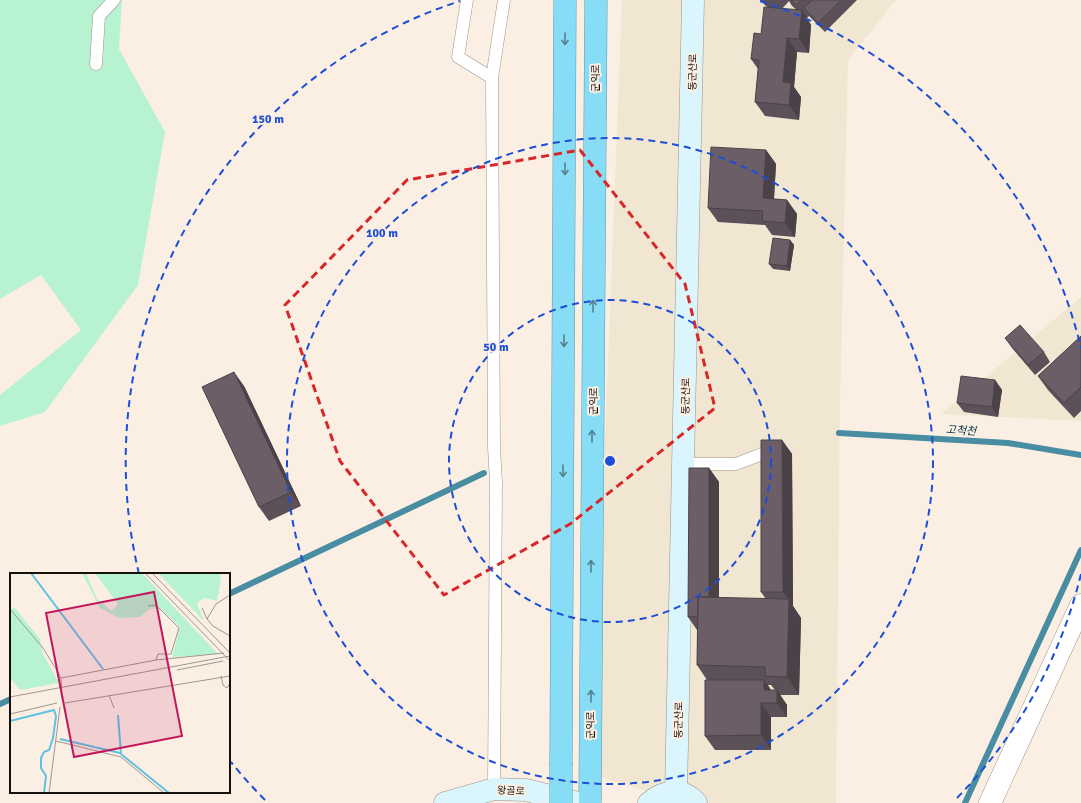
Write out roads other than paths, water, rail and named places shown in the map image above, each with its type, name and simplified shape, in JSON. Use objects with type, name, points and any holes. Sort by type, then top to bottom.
[{"type":"highway","points":[[561,803],[565,0]]},
{"type":"highway","name":"군익로","points":[[590,803],[596,0]]},
{"type":"street","name":"동군산로","points":[[676,792],[693,0]]},
{"type":"street","points":[[990,803],[1081,605]]},
{"type":"street","name":"왕골로","points":[[445,803],[494,789],[526,790],[578,803]]},
{"type":"street","points":[[649,803],[666,793],[676,792],[686,795],[696,803]]},
{"type":"lane","points":[[96,64],[99,16],[114,0]]},
{"type":"lane","points":[[467,0],[458,57],[492,78]]},
{"type":"lane","points":[[494,789],[496,482],[494,447],[492,78],[504,0]]},
{"type":"lane","points":[[683,464],[736,464],[782,446]]},
{"type":"waterway","name":"고척천","points":[[839,433],[1008,443],[1081,455]]},
{"type":"waterway","points":[[230,594],[484,473]]},
{"type":"waterway","points":[[965,803],[1081,550]]},
{"type":"waterway","points":[[0,704],[10,699]]}]
